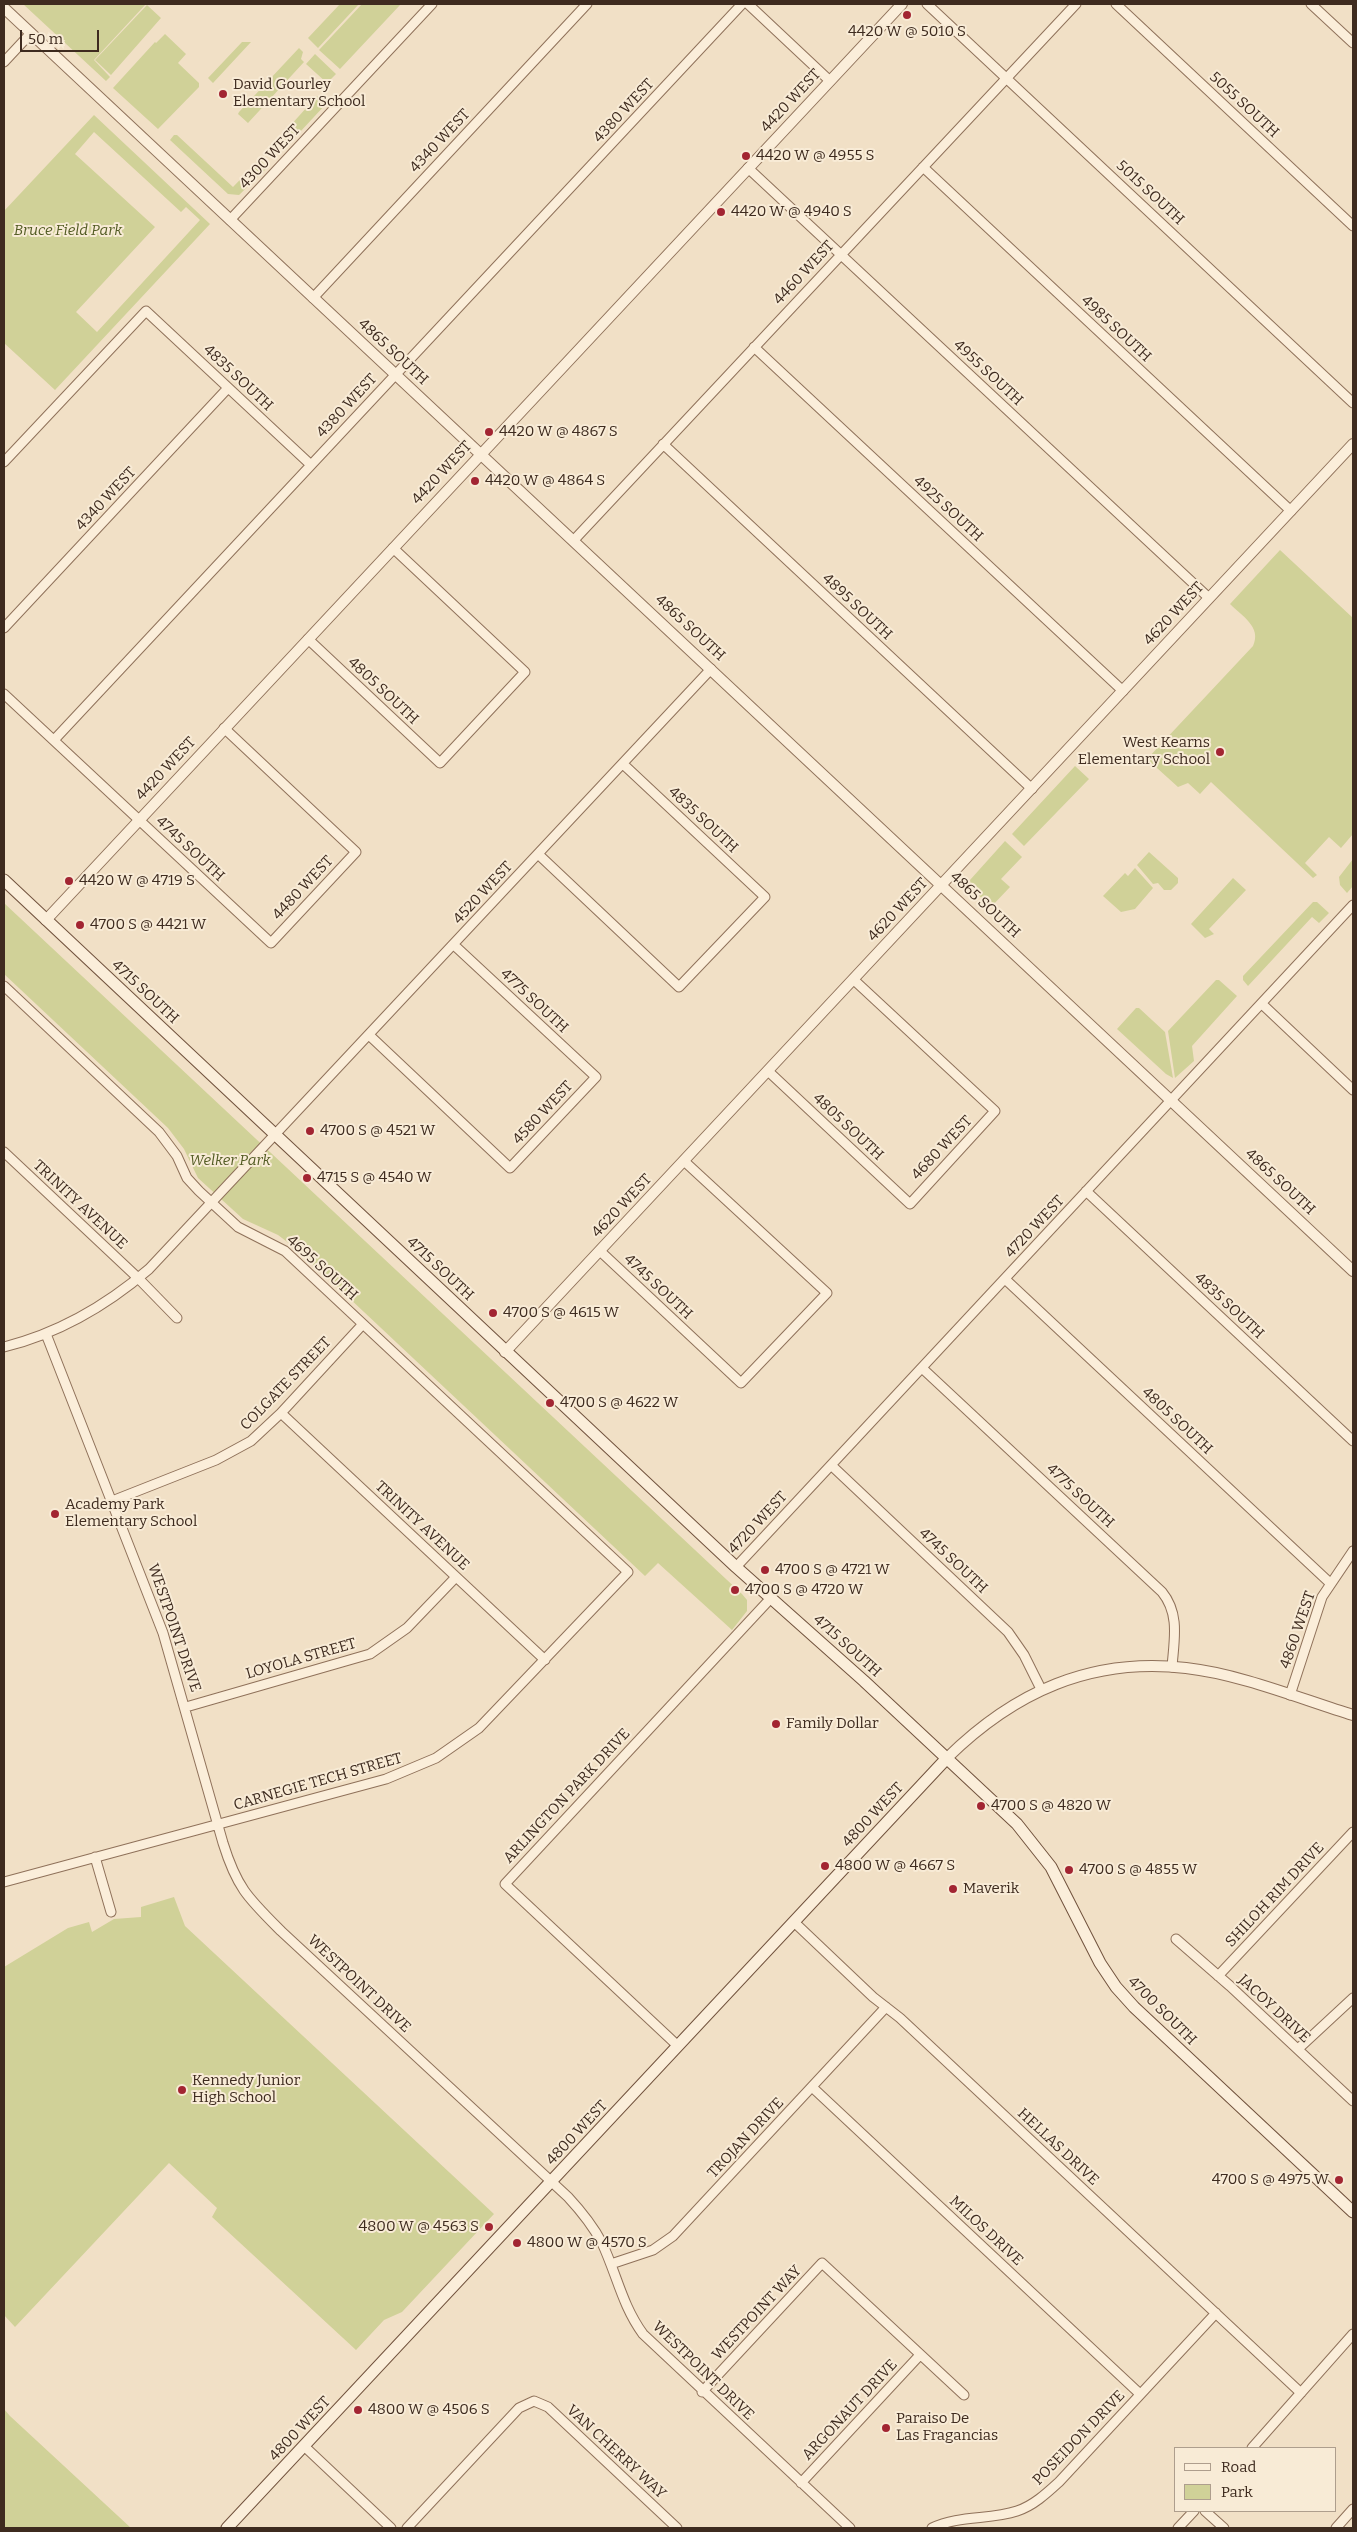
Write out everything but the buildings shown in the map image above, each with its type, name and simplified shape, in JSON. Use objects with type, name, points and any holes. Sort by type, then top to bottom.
[{"type":"main road","name":"4715 SOUTH","points":[[4,880],[505,1352],[736,1567],[947,1758]]},
{"type":"main road","name":"4800 WEST","points":[[227,2528],[947,1758]]},
{"type":"main road","name":"4700 SOUTH","points":[[947,1758],[1017,1824],[1045,1859],[1100,1963],[1116,1988],[1353,2212]]},
{"type":"street","name":"4300 WEST","points":[[230,220],[432,4]]},
{"type":"street","name":"4340 WEST","points":[[313,298],[587,4]]},
{"type":"street","name":"4380 WEST","points":[[54,740],[742,4]]},
{"type":"street","points":[[748,4],[830,81]]},
{"type":"street","name":"4420 WEST","points":[[46,920],[902,4]]},
{"type":"street","name":"5015 SOUTH","points":[[927,4],[1353,403]]},
{"type":"street","name":"4460 WEST","points":[[574,540],[1076,4]]},
{"type":"street","name":"5055 SOUTH","points":[[1116,4],[1353,226]]},
{"type":"street","points":[[1311,4],[1353,43]]},
{"type":"street","name":"4865 SOUTH","points":[[4,8],[1353,1271]]},
{"type":"street","points":[[4,62],[30,33]]},
{"type":"street","name":"4985 SOUTH","points":[[923,167],[1290,511]]},
{"type":"street","name":"4955 SOUTH","points":[[748,168],[1209,598]]},
{"type":"street","name":"4835 SOUTH","points":[[4,462],[146,311],[311,465]]},
{"type":"street","name":"4925 SOUTH","points":[[754,347],[1123,691]]},
{"type":"street","name":"4340 WEST","points":[[4,628],[228,388]]},
{"type":"street","name":"4895 SOUTH","points":[[663,444],[1032,789]]},
{"type":"street","name":"4620 WEST","points":[[505,1352],[1353,444]]},
{"type":"street","name":"4805 SOUTH","points":[[308,639],[440,763],[525,672],[393,548]]},
{"type":"street","name":"4520 WEST","points":[[4,1347],[46,1334],[106,1304],[138,1278],[212,1203],[712,669]]},
{"type":"street","name":"4745 SOUTH","points":[[4,694],[271,943]]},
{"type":"street","name":"4480 WEST","points":[[224,728],[356,852],[271,943]]},
{"type":"street","name":"4835 SOUTH","points":[[538,854],[679,987],[765,897],[623,764]]},
{"type":"street","name":"4720 WEST","points":[[736,1567],[1353,907]]},
{"type":"street","name":"4775 SOUTH","points":[[454,945],[596,1077]]},
{"type":"street","name":"4680 WEST","points":[[854,980],[995,1111],[910,1204]]},
{"type":"street","name":"4695 SOUTH","points":[[4,986],[159,1132],[173,1150],[187,1178],[212,1203],[238,1227],[285,1251],[628,1572]]},
{"type":"street","points":[[1262,1004],[1353,1090]]},
{"type":"street","name":"4580 WEST","points":[[369,1035],[510,1168],[596,1077]]},
{"type":"street","name":"4805 SOUTH","points":[[768,1071],[910,1204]]},
{"type":"street","name":"TRINITY AVENUE","points":[[4,1152],[138,1278],[177,1318]]},
{"type":"street","name":"4745 SOUTH","points":[[600,1252],[741,1383],[827,1293],[684,1161]]},
{"type":"street","name":"4835 SOUTH","points":[[1086,1191],[1353,1441]]},
{"type":"street","name":"4805 SOUTH","points":[[1005,1279],[1330,1583]]},
{"type":"street","name":"COLGATE STREET","points":[[112,1501],[233,1452],[251,1441],[281,1413],[363,1324]]},
{"type":"street","name":"WESTPOINT DRIVE","points":[[46,1334],[163,1633],[233,1873],[254,1904],[580,2210],[592,2226],[610,2264],[625,2307],[643,2334],[702,2392],[850,2528]]},
{"type":"street","name":"4775 SOUTH","points":[[922,1368],[1162,1592],[1168,1600],[1174,1617],[1172,1667]]},
{"type":"street","name":"TRINITY AVENUE","points":[[281,1413],[545,1660]]},
{"type":"street","name":"4745 SOUTH","points":[[831,1465],[1008,1632],[1024,1655],[1041,1689]]},
{"type":"street","name":"4860 WEST","points":[[1290,1695],[1317,1611],[1330,1583],[1353,1551]]},
{"type":"street","name":"CARNEGIE TECH STREET","points":[[4,1882],[386,1778],[436,1758],[490,1719],[628,1572]]},
{"type":"street","name":"LOYOLA STREET","points":[[186,1707],[370,1654],[407,1628],[456,1577]]},
{"type":"street","name":"ARLINGTON PARK DRIVE","points":[[678,2046],[505,1884],[771,1598]]},
{"type":"street","points":[[947,1758],[996,1716],[1041,1689],[1075,1677],[1112,1668],[1172,1667],[1212,1672],[1353,1714]]},
{"type":"street","name":"SHILOH RIM DRIVE","points":[[1218,1976],[1353,1832]]},
{"type":"street","points":[[95,1857],[111,1912]]},
{"type":"street","name":"HELLAS DRIVE","points":[[794,1922],[1301,2393]]},
{"type":"street","name":"JACOY DRIVE","points":[[1176,1938],[1353,2101]]},
{"type":"street","points":[[1298,2049],[1353,1998]]},
{"type":"street","name":"TROJAN DRIVE","points":[[610,2264],[653,2250],[668,2240],[886,2007]]},
{"type":"street","name":"MILOS DRIVE","points":[[812,2087],[1140,2394]]},
{"type":"street","name":"WESTPOINT WAY","points":[[702,2392],[822,2264],[919,2356]]},
{"type":"street","name":"POSEIDON DRIVE","points":[[932,2528],[960,2519],[1009,2513],[1039,2499],[1059,2482],[1216,2313]]},
{"type":"street","points":[[1253,2447],[1353,2334]]},
{"type":"street","points":[[919,2356],[964,2395]]},
{"type":"street","name":"ARGONAUT DRIVE","points":[[801,2483],[919,2356]]},
{"type":"street","name":"VAN CHERRY WAY","points":[[407,2528],[519,2408],[534,2401],[548,2407],[677,2528]]},
{"type":"street","points":[[304,2446],[391,2528]]},
{"type":"street","points":[[1336,2528],[1353,2509]]},
{"type":"street","points":[[1178,2528],[1193,2512]]},
{"type":"street","points":[[1206,2512],[1224,2528]]},
{"type":"green space","points":[[23,4],[146,4],[94,60],[110,77],[106,81]]},
{"type":"green space","points":[[340,4],[359,4],[318,48],[308,38]]},
{"type":"green space","points":[[362,4],[401,4],[340,69],[319,50]]},
{"type":"green space","points":[[147,5],[161,18],[111,75],[95,60]]},
{"type":"green space","points":[[165,34],[186,54],[178,63],[199,83],[199,87],[158,129],[113,88],[155,42]]},
{"type":"green space","points":[[242,42],[251,42],[213,83],[208,78]]},
{"type":"green space","points":[[299,48],[303,52],[301,59],[304,62],[248,123],[238,114],[239,112]]},
{"type":"green space","points":[[315,54],[336,74],[327,83],[306,64]]},
{"type":"green space","points":[[317,96],[326,104],[287,146],[280,137]]},
{"type":"green space","name":"Bruce Field Park","points":[[94,115],[210,224],[55,390],[4,343],[4,211]],"holes":[[[94,132],[181,212],[186,207],[200,220],[97,332],[76,312],[155,227],[75,154]]]},
{"type":"green space","points":[[174,135],[177,135],[233,187],[260,159],[267,168],[239,195],[228,194],[170,140]]},
{"type":"green space","points":[[1280,550],[1353,618],[1353,834],[1341,848],[1329,837],[1305,863],[1317,875],[1313,878],[1211,782],[1200,794],[1188,783],[1178,787],[1147,759],[1253,646],[1255,633],[1253,628],[1230,604]]},
{"type":"green space","points":[[1075,766],[1089,779],[1024,846],[1012,834]]},
{"type":"green space","points":[[1005,841],[1022,857],[1001,879],[1010,887],[991,907],[972,889],[970,880]]},
{"type":"green space","points":[[1149,852],[1178,878],[1178,883],[1171,890],[1164,890],[1158,883],[1153,884],[1137,865]]},
{"type":"green space","points":[[1353,859],[1353,886],[1347,893],[1340,885],[1339,877]]},
{"type":"green space","points":[[1135,868],[1153,888],[1135,909],[1121,912],[1103,896],[1125,873],[1128,876]]},
{"type":"green space","points":[[1233,878],[1246,890],[1209,929],[1214,934],[1205,938],[1191,924]]},
{"type":"green space","points":[[1313,902],[1317,902],[1329,913],[1319,923],[1312,917],[1248,986],[1243,980],[1243,976]]},
{"type":"green space","name":"Welker Park","points":[[4,903],[742,1594],[747,1600],[747,1611],[732,1630],[658,1563],[645,1576],[298,1250],[278,1235],[243,1219],[198,1178],[184,1149],[168,1128],[4,974]]},
{"type":"green space","points":[[1216,980],[1219,980],[1237,996],[1192,1046],[1194,1061],[1175,1078],[1168,1031]]},
{"type":"green space","points":[[1136,1008],[1139,1008],[1165,1032],[1173,1078],[1166,1074],[1117,1029]]},
{"type":"green space","points":[[174,1897],[185,1926],[494,2214],[402,2312],[384,2320],[356,2350],[212,2217],[217,2208],[169,2163],[15,2327],[4,2315],[4,1967],[68,1928],[89,1922],[92,1932],[114,1919],[141,1917],[141,1907]]},
{"type":"green space","points":[[4,2409],[10,2416],[131,2528],[5,2528]]},
{"type":"place","name":"4420 W @ 5010 S","points":[[907,15]]},
{"type":"place","name":"David Gourley Elementary School","points":[[223,94]]},
{"type":"place","name":"4420 W @ 4955 S","points":[[746,156]]},
{"type":"place","name":"4420 W @ 4940 S","points":[[721,212]]},
{"type":"place","name":"4420 W @ 4867 S","points":[[489,432]]},
{"type":"place","name":"4420 W @ 4864 S","points":[[475,481]]},
{"type":"place","name":"West Kearns Elementary School","points":[[1220,752]]},
{"type":"place","name":"4420 W @ 4719 S","points":[[69,881]]},
{"type":"place","name":"4700 S @ 4421 W","points":[[80,925]]},
{"type":"place","name":"4700 S @ 4521 W","points":[[310,1131]]},
{"type":"place","name":"4715 S @ 4540 W","points":[[307,1178]]},
{"type":"place","name":"4700 S @ 4615 W","points":[[493,1313]]},
{"type":"place","name":"4700 S @ 4622 W","points":[[550,1403]]},
{"type":"place","name":"Academy Park Elementary School","points":[[55,1514]]},
{"type":"place","name":"4700 S @ 4721 W","points":[[765,1570]]},
{"type":"place","name":"4700 S @ 4720 W","points":[[735,1590]]},
{"type":"place","name":"Family Dollar","points":[[776,1724]]},
{"type":"place","name":"4700 S @ 4820 W","points":[[981,1806]]},
{"type":"place","name":"4800 W @ 4667 S","points":[[825,1866]]},
{"type":"place","name":"4700 S @ 4855 W","points":[[1069,1870]]},
{"type":"place","name":"Maverik","points":[[953,1889]]},
{"type":"place","name":"Kennedy Junior High School","points":[[182,2090]]},
{"type":"place","name":"4700 S @ 4975 W","points":[[1339,2180]]},
{"type":"place","name":"4800 W @ 4563 S","points":[[489,2227]]},
{"type":"place","name":"4800 W @ 4570 S","points":[[517,2243]]},
{"type":"place","name":"4800 W @ 4506 S","points":[[358,2410]]},
{"type":"place","name":"Paraiso De Las Fragancias","points":[[886,2428]]}]
